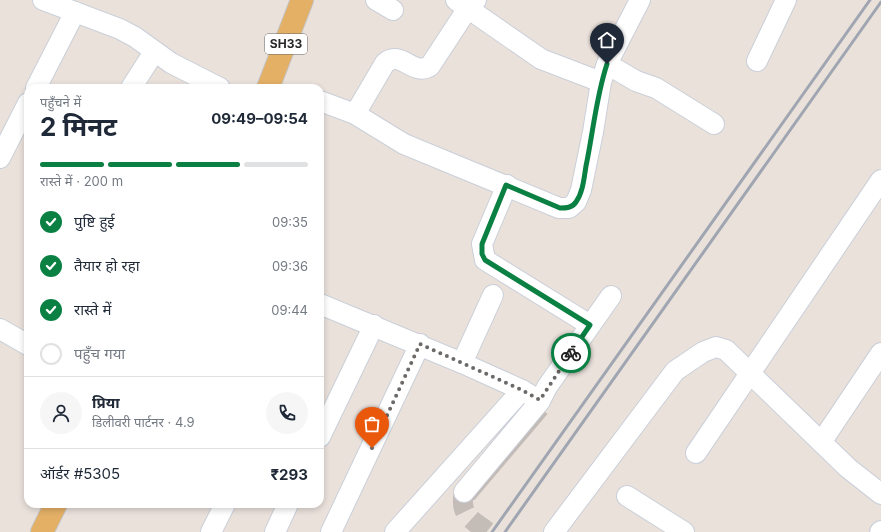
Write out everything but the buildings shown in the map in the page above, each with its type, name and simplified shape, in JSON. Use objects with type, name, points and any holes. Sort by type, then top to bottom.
[{"type":"main road","name":"SH33","points":[[274,84],[302,0]]},
{"type":"main road","points":[[45,531],[54,508]]},
{"type":"street","points":[[43,0],[125,31],[171,63],[212,84]]},
{"type":"street","points":[[757,61],[786,0]]},
{"type":"street","points":[[324,102],[355,114],[404,144],[560,208],[569,208],[576,202],[581,190],[604,73],[638,1]]},
{"type":"street","points":[[355,114],[386,63],[390,59],[396,58],[417,69],[425,69],[430,66],[467,3],[541,59],[636,81],[656,88],[714,124]]},
{"type":"street","points":[[38,84],[74,12]]},
{"type":"street","points":[[134,84],[154,52]]},
{"type":"street","points":[[0,158],[24,111]]},
{"type":"street","points":[[696,453],[881,180]]},
{"type":"street","points":[[506,185],[482,244],[482,254],[485,260],[590,325]]},
{"type":"street","points":[[462,363],[493,295]]},
{"type":"street","points":[[464,492],[540,400],[611,296]]},
{"type":"street","points":[[324,307],[374,325],[420,344],[522,390],[540,400]]},
{"type":"street","points":[[324,429],[374,325]]},
{"type":"street","points":[[0,329],[24,343]]},
{"type":"street","points":[[331,532],[420,344]]},
{"type":"street","points":[[554,532],[675,371],[703,352],[716,347],[726,350],[822,441],[848,468],[881,494]]},
{"type":"street","points":[[822,441],[881,354]]},
{"type":"street","points":[[395,532],[522,390]]},
{"type":"street","points":[[627,496],[684,532]]},
{"type":"street","points":[[211,532],[223,508]]},
{"type":"street","points":[[275,532],[286,508]]},
{"type":"tunnel","points":[[464,492],[463,506],[465,511],[472,520],[488,532]]},
{"type":"railway","points":[[492,532],[870,0]]},
{"type":"railway","points":[[505,532],[881,2]]},
{"type":"way so far","points":[[372,448],[420,344],[522,390],[540,400],[547,387],[571,353]]},
{"type":"route","points":[[571,353],[590,325],[485,260],[482,254],[482,244],[506,185],[560,208],[569,208],[576,202],[581,190],[593,132],[601,82],[607,64]]}]
